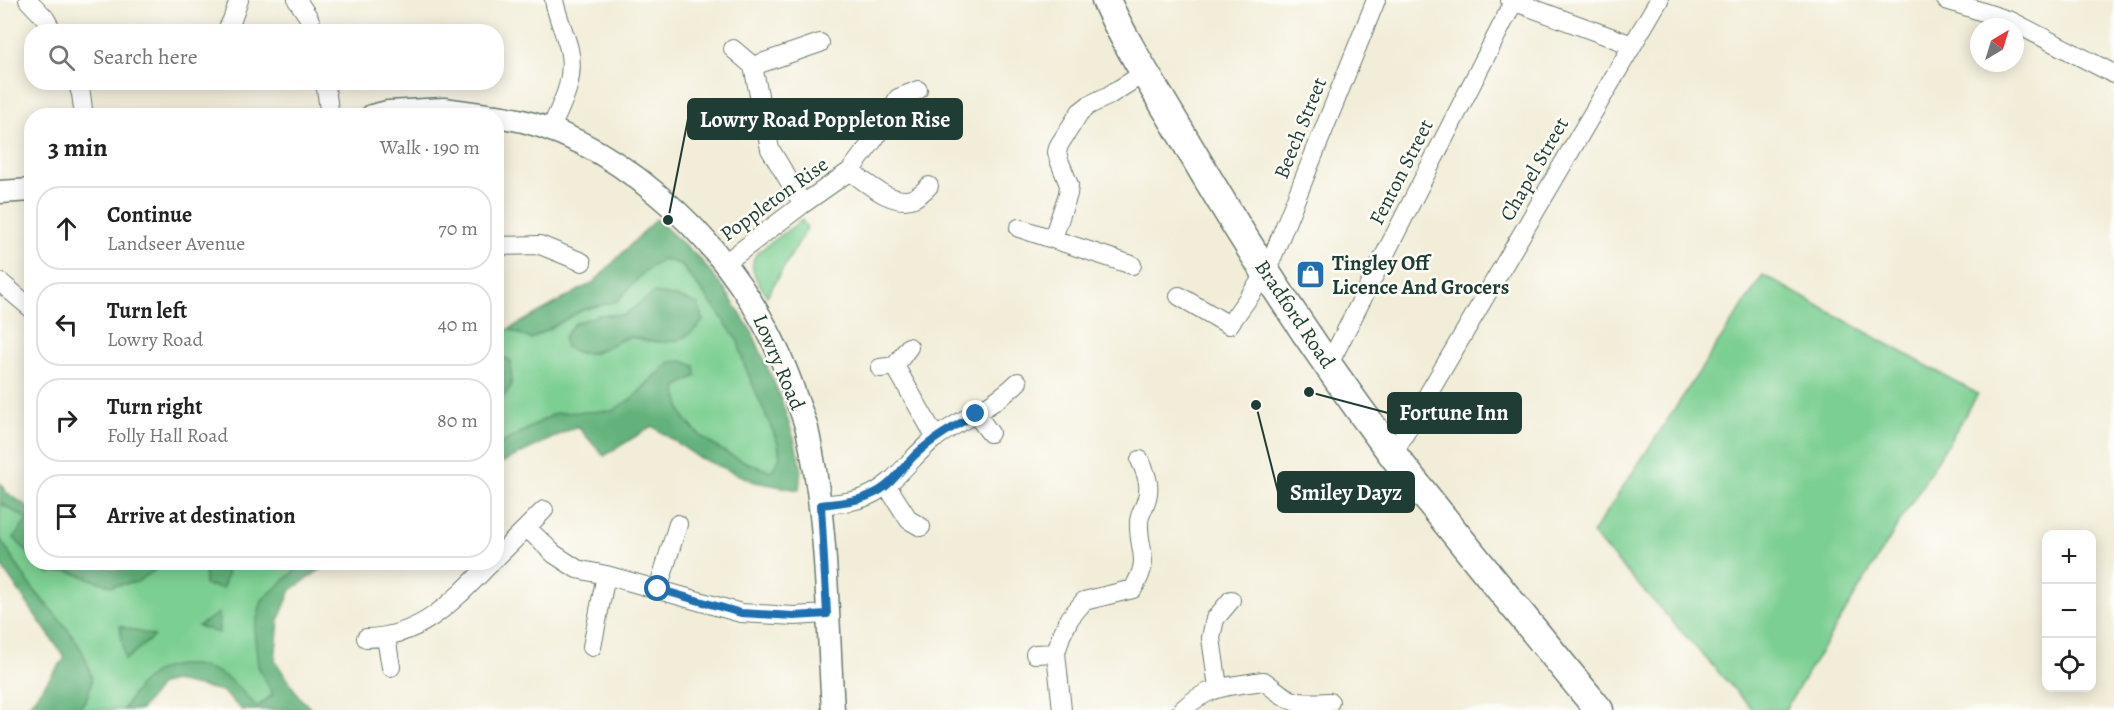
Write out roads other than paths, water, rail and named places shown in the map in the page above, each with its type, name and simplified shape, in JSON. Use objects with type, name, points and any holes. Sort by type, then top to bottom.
[{"type":"main road","name":"Bradford Road","points":[[1106,3],[1226,211],[1329,364],[1393,454],[1506,598],[1599,710]]},
{"type":"street","points":[[28,0],[48,24]]},
{"type":"street","points":[[230,24],[239,0]]},
{"type":"street","points":[[297,0],[311,24]]},
{"type":"street","points":[[550,130],[568,92],[572,70],[569,49],[554,0]]},
{"type":"street","name":"Beech Street","points":[[1179,296],[1229,325],[1266,273],[1376,0]]},
{"type":"street","name":"Chapel Street","points":[[1393,454],[1659,0]]},
{"type":"street","points":[[1946,0],[2011,21],[2114,74]]},
{"type":"street","points":[[1512,1],[1632,45]]},
{"type":"street","name":"Fenton Street","points":[[1329,364],[1512,1]]},
{"type":"street","points":[[753,66],[820,43]]},
{"type":"street","points":[[733,49],[753,66],[770,149],[803,204]]},
{"type":"street","points":[[1053,238],[1069,185],[1057,152],[1059,144],[1080,112],[1146,72]]},
{"type":"street","points":[[80,90],[83,108]]},
{"type":"street","points":[[326,90],[329,108]]},
{"type":"street","name":"Poppleton Rise","points":[[725,263],[850,171],[875,138],[898,98],[918,90]]},
{"type":"street","name":"Lowry Road","points":[[504,118],[550,130],[592,148],[632,172],[670,204],[701,235],[725,263],[767,326],[790,378],[807,427],[821,505],[833,710]]},
{"type":"street","name":"Poppleton Rise","points":[[850,171],[871,186],[903,201],[916,197],[929,186]]},
{"type":"street","points":[[0,192],[24,190]]},
{"type":"street","points":[[1019,228],[1132,265]]},
{"type":"street","points":[[504,246],[540,245],[582,262]]},
{"type":"street","points":[[0,282],[24,302]]},
{"type":"street","points":[[909,347],[888,367],[936,438]]},
{"type":"street","points":[[821,505],[856,501],[887,486],[914,456],[936,438],[1006,394],[1018,382]]},
{"type":"street","points":[[976,414],[990,433]]},
{"type":"street","points":[[1062,710],[1056,653],[1070,618],[1084,601],[1132,589],[1141,576],[1144,565],[1139,520],[1149,494],[1147,476],[1140,460]]},
{"type":"street","points":[[887,486],[909,520],[921,527]]},
{"type":"street","points":[[504,550],[544,510]]},
{"type":"street","points":[[658,589],[678,524]]},
{"type":"street","points":[[527,528],[554,554],[577,569],[741,613],[794,616],[827,614]]},
{"type":"street","points":[[366,638],[386,638],[412,629],[437,614],[484,570]]},
{"type":"street","points":[[592,647],[606,575]]},
{"type":"street","points":[[1218,687],[1211,638],[1215,619],[1231,600]]},
{"type":"street","points":[[386,638],[391,667]]},
{"type":"street","points":[[1035,654],[1056,653]]},
{"type":"street","points":[[1182,710],[1198,695],[1218,687],[1264,681],[1287,699],[1299,704],[1334,705]]},
{"type":"place","name":"Lowry Road Poppleton Rise","points":[[668,220]]},
{"type":"place","name":"Tingley Off Licence And Grocers","points":[[1311,275]]},
{"type":"place","name":"Fortune Inn","points":[[1309,392]]},
{"type":"place","name":"Smiley Dayz","points":[[1256,405]]}]
